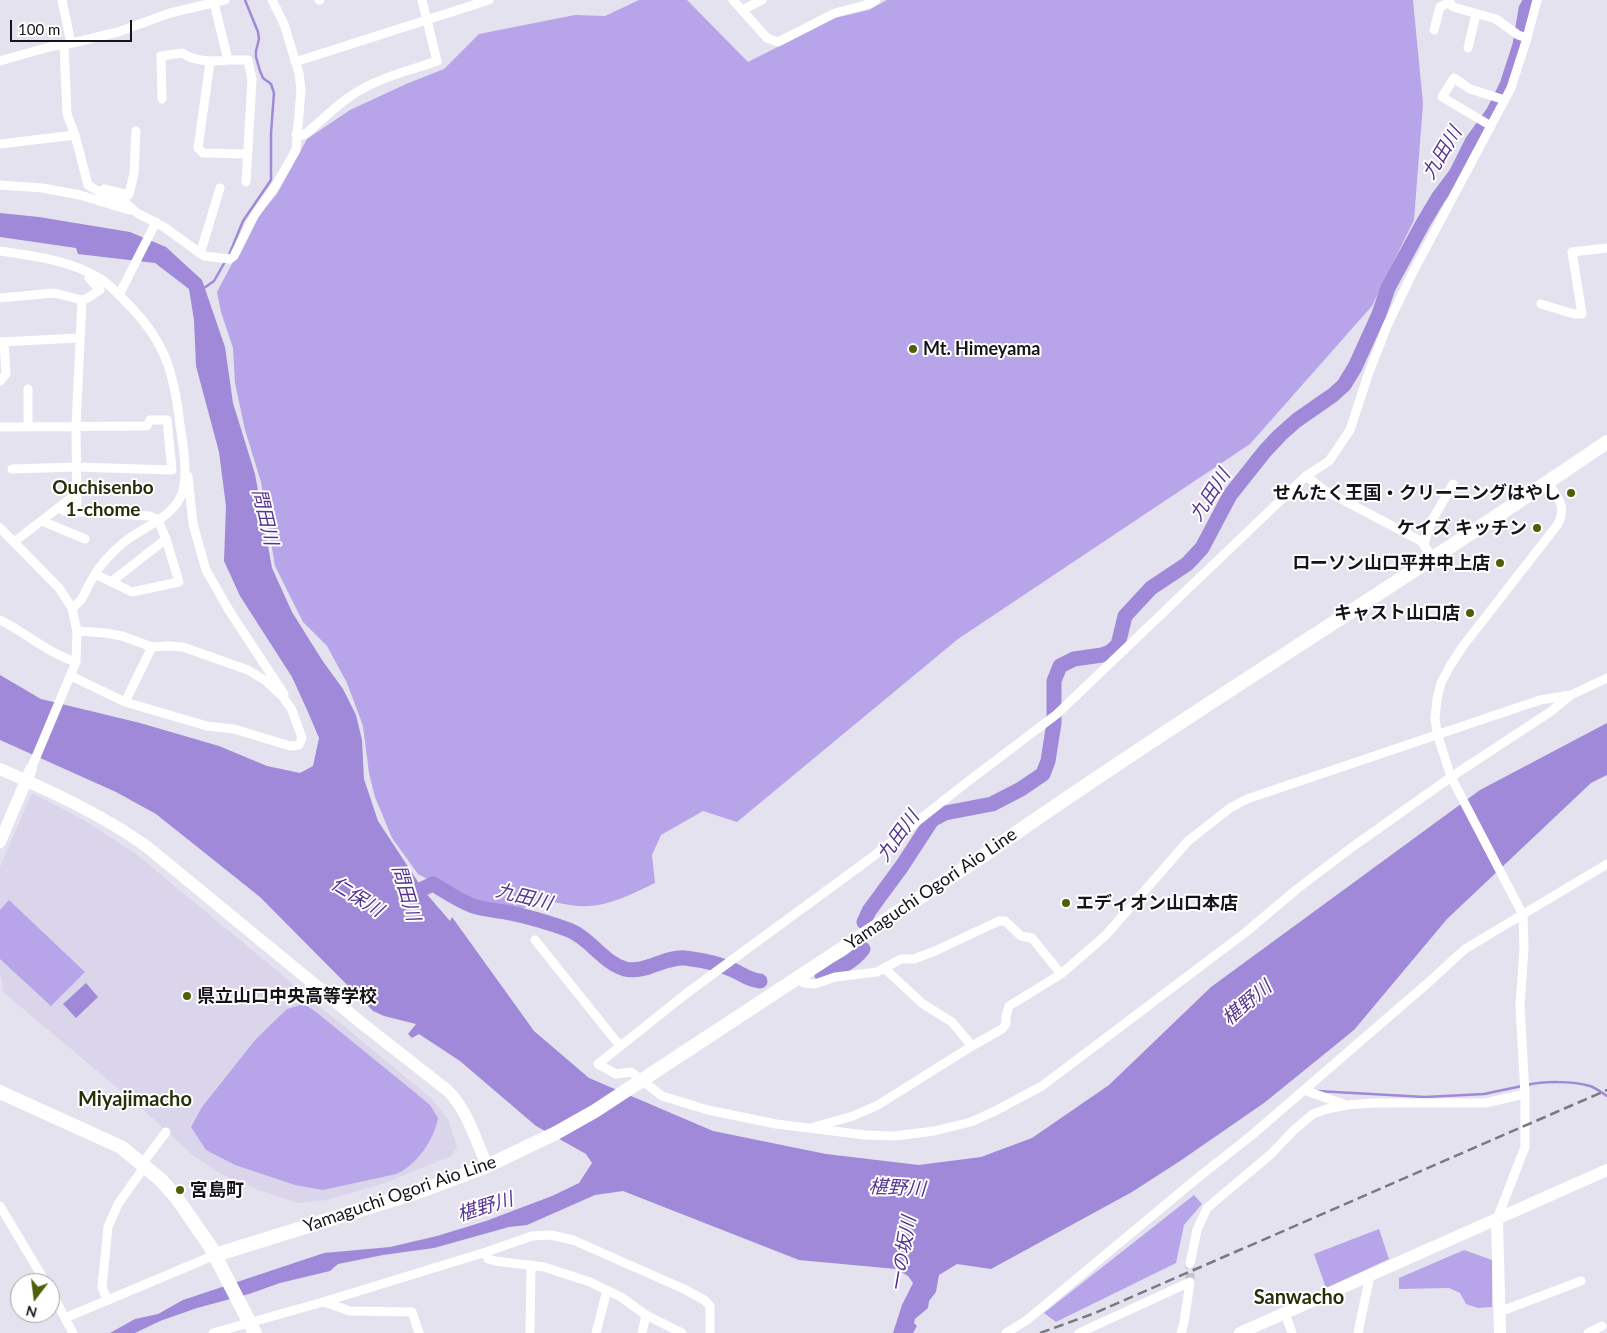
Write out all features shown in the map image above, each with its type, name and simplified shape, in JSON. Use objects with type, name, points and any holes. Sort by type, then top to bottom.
[{"type":"main road","name":"Yamaguchi Ogori Aio Line","points":[[214,1255],[395,1200],[486,1166],[516,1153],[595,1111],[1607,442]]},
{"type":"main road","points":[[0,1092],[121,1147],[161,1180],[176,1196],[214,1255],[250,1324]]},
{"type":"street","points":[[62,0],[68,44],[67,114],[75,135],[88,185],[126,203],[137,213],[200,254],[209,258],[230,259],[234,256],[254,216],[276,185],[296,150],[301,90],[284,24],[272,0]]},
{"type":"street","points":[[0,61],[53,46],[87,41],[170,13],[225,0]]},
{"type":"street","points":[[296,134],[304,135],[333,109],[363,88],[395,74],[437,62],[422,0]]},
{"type":"street","points":[[295,62],[489,0]]},
{"type":"street","points":[[733,0],[767,38],[778,42],[835,13],[869,4],[876,0]]},
{"type":"street","points":[[742,10],[762,0]]},
{"type":"street","points":[[1537,0],[1524,37],[1511,88],[1502,98],[1412,274],[1387,326],[1350,430],[1329,461],[1306,476],[1057,714],[871,858],[688,993],[598,1064],[616,1074],[631,1072],[639,1082],[662,1096],[699,1107],[776,1124],[865,1135],[895,1136],[934,1131],[971,1122],[1042,1086],[1246,932],[1297,889],[1351,848],[1451,777],[1550,712],[1571,695],[1607,678]]},
{"type":"street","points":[[1434,30],[1440,7],[1449,1],[1453,7],[1496,19],[1524,37]]},
{"type":"street","points":[[214,3],[228,60]]},
{"type":"street","points":[[1468,48],[1476,14]]},
{"type":"street","points":[[162,98],[161,56],[182,53],[210,62],[248,60],[252,80],[246,182]]},
{"type":"street","points":[[210,62],[198,148],[203,152],[247,154]]},
{"type":"street","points":[[1488,125],[1442,97],[1454,78],[1470,89],[1502,98]]},
{"type":"street","points":[[98,191],[103,189],[129,195],[134,173],[136,131]]},
{"type":"street","points":[[0,144],[75,135]]},
{"type":"street","points":[[0,186],[43,188],[80,195],[137,213]]},
{"type":"street","points":[[200,254],[220,188]]},
{"type":"street","points":[[120,292],[154,224]]},
{"type":"street","points":[[1541,304],[1574,314],[1582,314],[1572,252],[1607,248]]},
{"type":"street","points":[[0,251],[51,260],[101,279],[120,292],[140,315],[152,330],[169,364],[180,419],[184,475],[182,496],[169,511],[123,543],[106,559],[95,574],[81,601],[72,608]]},
{"type":"street","points":[[0,298],[54,293],[82,300],[86,299],[100,290],[89,278],[90,274]]},
{"type":"street","points":[[77,512],[76,426],[82,300]]},
{"type":"street","points":[[0,381],[6,374],[2,342],[79,338]]},
{"type":"street","points":[[28,389],[28,427]]},
{"type":"street","points":[[0,427],[147,426],[150,420],[167,420],[172,470],[12,469]]},
{"type":"street","points":[[184,475],[188,475],[193,524],[206,570],[230,612],[284,693],[284,697]]},
{"type":"street","points":[[1306,476],[1324,490],[1421,541],[1433,558]]},
{"type":"street","points":[[1500,1333],[1497,1219],[1525,1147],[1525,1094],[1520,1006],[1524,948],[1522,912],[1451,777],[1435,718],[1441,683],[1450,666],[1558,524],[1563,511],[1548,482]]},
{"type":"street","points":[[1424,544],[1431,522],[1453,484]]},
{"type":"street","points":[[14,542],[76,494]]},
{"type":"street","points":[[59,507],[64,511],[150,516],[158,520],[166,538],[179,582],[132,592],[95,574]]},
{"type":"street","points":[[42,521],[85,539]]},
{"type":"street","points":[[0,528],[59,588],[72,608],[77,631],[76,662],[70,679],[0,842]]},
{"type":"street","points":[[111,582],[166,538]]},
{"type":"street","points":[[0,620],[18,629],[60,656],[76,662]]},
{"type":"street","points":[[70,679],[125,702],[207,726],[234,729],[290,746],[298,745],[302,738],[292,710],[284,697],[266,681],[248,670],[183,648],[169,646],[152,648],[122,636],[77,631]]},
{"type":"street","points":[[125,702],[152,648]]},
{"type":"street","points":[[809,1128],[853,1116],[878,1105],[1002,1029],[1006,1024],[1009,1006],[1062,974],[1106,935],[1188,841],[1230,808],[1247,799],[1540,700],[1571,695]]},
{"type":"street","points":[[0,769],[30,772],[146,846],[364,1025],[447,1090],[456,1098],[464,1112],[486,1166]]},
{"type":"street","points":[[1006,1333],[1027,1320],[1072,1284],[1304,1090],[1430,982],[1459,954],[1522,912],[1607,864]]},
{"type":"street","points":[[799,977],[804,983],[815,984],[835,977],[877,972],[900,959],[914,959],[935,951],[999,921],[1005,921],[1022,936],[1032,938],[1062,974]]},
{"type":"street","points":[[535,940],[620,1046]]},
{"type":"street","points":[[884,968],[923,1004],[952,1022],[972,1046]]},
{"type":"street","points":[[1304,1090],[1347,1105]]},
{"type":"street","points":[[1190,1264],[1197,1230],[1208,1208],[1271,1154],[1294,1130],[1313,1114],[1347,1105],[1373,1103],[1485,1103],[1525,1094]]},
{"type":"street","points":[[108,1300],[102,1287],[108,1227],[118,1204],[166,1132]]},
{"type":"street","points":[[1240,1333],[1607,1170]]},
{"type":"street","points":[[0,1206],[40,1273]]},
{"type":"street","points":[[213,1333],[323,1302],[532,1236],[551,1235],[573,1240],[684,1289],[704,1300],[710,1306],[710,1333]]},
{"type":"street","points":[[486,1252],[488,1258],[495,1261],[531,1265],[561,1272],[607,1290],[621,1297],[646,1315],[682,1333]]},
{"type":"street","points":[[66,1319],[214,1255]]},
{"type":"street","points":[[530,1333],[531,1265]]},
{"type":"street","points":[[1358,1333],[1370,1275]]},
{"type":"street","points":[[1499,1312],[1580,1281]]},
{"type":"street","points":[[1078,1333],[1190,1282],[1181,1333]]},
{"type":"street","points":[[596,1333],[607,1290]]},
{"type":"street","points":[[323,1302],[350,1311],[412,1312],[419,1333]]},
{"type":"street","points":[[60,1308],[73,1333]]},
{"type":"street","points":[[1285,1314],[1292,1333]]},
{"type":"street","points":[[642,1333],[646,1315]]},
{"type":"street","points":[[1588,1333],[1602,1326]]},
{"type":"shaded area","points":[[639,0],[687,0],[748,62],[835,18],[869,10],[887,0],[1413,0],[1423,104],[1414,220],[1372,306],[1250,444],[958,639],[737,822],[703,811],[661,835],[652,855],[655,883],[618,900],[598,905],[568,905],[539,899],[523,909],[474,904],[418,874],[392,838],[375,797],[369,773],[363,726],[347,683],[327,646],[303,622],[275,566],[261,482],[245,430],[235,383],[233,348],[221,312],[217,292],[255,220],[277,194],[307,139],[350,110],[444,69],[479,34],[575,15],[605,16]]},
{"type":"shaded area","points":[[32,793],[84,820],[136,854],[432,1099],[449,1121],[457,1147],[451,1156],[385,1183],[327,1200],[298,1203],[264,1192],[223,1175],[195,1157],[140,1107],[2,991],[3,984],[0,976],[0,867]]},
{"type":"shaded area","points":[[9,900],[85,972],[51,1006],[0,959],[0,910]]},
{"type":"shaded area","points":[[304,1004],[430,1105],[438,1118],[433,1135],[423,1151],[404,1170],[396,1174],[323,1190],[295,1185],[235,1165],[206,1150],[191,1127],[202,1107],[256,1039],[287,1009]]},
{"type":"shaded area","points":[[1194,1195],[1202,1204],[1184,1225],[1176,1263],[1056,1322],[1044,1313]]},
{"type":"shaded area","points":[[1379,1229],[1389,1259],[1326,1288],[1314,1254]]},
{"type":"shaded area","points":[[1464,1250],[1492,1260],[1492,1307],[1478,1308],[1466,1304],[1460,1293],[1449,1288],[1399,1289],[1399,1278]]},
{"type":"water","points":[[0,213],[39,217],[130,232],[166,247],[202,280],[225,347],[233,403],[255,474],[272,568],[292,612],[343,689],[356,715],[362,740],[364,779],[378,821],[424,891],[450,921],[452,917],[534,1031],[589,1078],[713,1131],[826,1154],[919,1165],[981,1157],[1032,1138],[1109,1085],[1211,987],[1480,790],[1607,723],[1607,775],[1591,783],[1447,919],[1354,1030],[1264,1103],[1132,1192],[991,1269],[957,1264],[939,1275],[936,1292],[929,1301],[928,1308],[915,1319],[914,1323],[917,1326],[913,1333],[893,1333],[902,1305],[913,1283],[908,1276],[896,1269],[799,1260],[623,1191],[595,1195],[527,1225],[509,1227],[434,1248],[338,1264],[330,1271],[280,1283],[249,1294],[197,1308],[160,1321],[135,1333],[110,1333],[135,1319],[158,1314],[183,1300],[324,1253],[390,1247],[437,1236],[486,1221],[552,1196],[579,1183],[592,1163],[586,1154],[536,1126],[460,1061],[419,1034],[412,1038],[408,1034],[416,1024],[384,1016],[373,1011],[260,897],[156,814],[116,792],[0,740],[0,675],[41,699],[140,723],[219,746],[267,766],[300,773],[313,766],[319,738],[292,677],[240,596],[224,561],[226,506],[219,452],[196,366],[194,320],[189,289],[155,263],[78,254],[76,248],[0,237]]},
{"type":"water","points":[[86,983],[98,997],[76,1018],[63,1004]]},
{"type":"waterway","points":[[229,255],[243,221],[271,180],[271,133],[274,93],[271,84],[263,78],[260,71],[256,57],[259,39],[258,32],[245,0]]},
{"type":"waterway","name":"九田川","points":[[864,922],[869,911],[902,866],[932,820],[945,813],[992,804],[1021,789],[1043,774],[1048,761],[1054,723],[1054,681],[1060,666],[1074,659],[1102,655],[1110,652],[1118,645],[1125,616],[1151,588],[1187,564],[1202,548],[1230,495],[1265,451],[1297,420],[1344,385],[1355,367],[1379,314],[1388,288],[1422,225],[1438,198],[1456,174],[1472,142],[1493,113],[1507,85],[1520,45],[1526,9],[1531,0]]},
{"type":"waterway","points":[[204,288],[214,281],[226,260]]},
{"type":"waterway","name":"九田川","points":[[405,897],[433,884],[457,899],[473,906],[525,916],[569,930],[583,938],[617,966],[625,969],[640,969],[678,958],[685,958],[721,965],[760,981]]},
{"type":"waterway","name":"九田川","points":[[822,975],[850,962],[863,949]]},
{"type":"waterway","points":[[1527,1085],[1550,1082],[1583,1084],[1607,1096]]},
{"type":"waterway","points":[[1317,1091],[1425,1097],[1484,1094],[1522,1086]]},
{"type":"tunnel","points":[[1190,1264],[1190,1282]]},
{"type":"railway","points":[[1040,1333],[1095,1313],[1607,1090]]},
{"type":"place","name":"Mt. Himeyama","points":[[913,349]]},
{"type":"place","name":"せんたく王国・クリーニングはやし","points":[[1571,493]]},
{"type":"place","name":"ケイズ キッチン","points":[[1537,528]]},
{"type":"place","name":"ローソン山口平井中上店","points":[[1500,563]]},
{"type":"place","name":"キャスト山口店","points":[[1470,613]]},
{"type":"place","name":"エディオン山口本店","points":[[1066,903]]},
{"type":"place","name":"県立山口中央高等学校","points":[[187,996]]},
{"type":"place","name":"宮島町","points":[[180,1190]]},
{"type":"district","name":"Ouchisenbo 1-chome","points":[[103,499]]},
{"type":"district","name":"Miyajimacho","points":[[135,1100]]},
{"type":"district","name":"Sanwacho","points":[[1299,1298]]},
{"type":"water label","name":"問田川","points":[[265,517]]},
{"type":"water label","name":"問田川","points":[[406,893]]},
{"type":"water label","name":"仁保川","points":[[357,897]]},
{"type":"water label","name":"椹野川","points":[[1247,1003]]},
{"type":"water label","name":"椹野川","points":[[897,1188]]},
{"type":"water label","name":"椹野川","points":[[485,1207]]},
{"type":"water label","name":"一の坂川","points":[[903,1254]]}]
